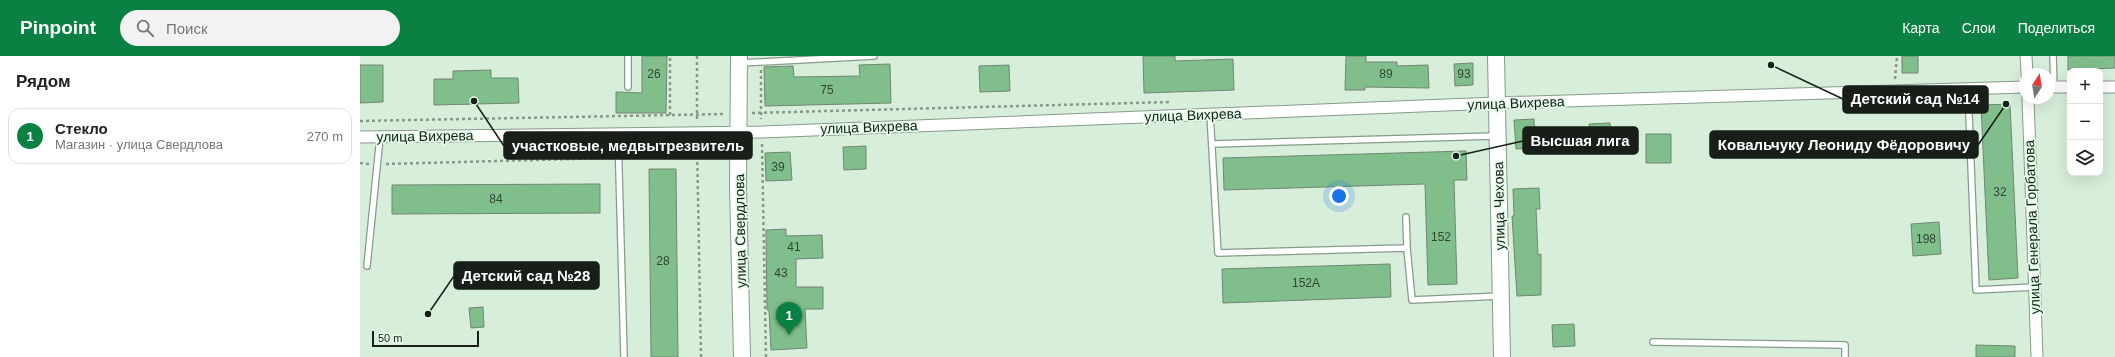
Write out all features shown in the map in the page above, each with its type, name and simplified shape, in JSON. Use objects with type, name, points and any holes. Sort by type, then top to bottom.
[{"type":"street","name":"улица Чехова","points":[[1496,56],[1502,357]]},
{"type":"street","points":[[2026,56],[2027,68]]},
{"type":"street","name":"улица Свердлова","points":[[739,59],[738,132],[742,357]]},
{"type":"street","points":[[2055,87],[2067,87]]},
{"type":"street","points":[[2103,87],[2115,87]]},
{"type":"street","name":"улица Вихрева","points":[[360,137],[762,132],[1497,103],[2019,88]]},
{"type":"street","name":"улица Генерала Горбатова","points":[[2028,104],[2037,357]]},
{"type":"lane","points":[[628,56],[628,87]]},
{"type":"lane","points":[[739,59],[761,61],[874,56]]},
{"type":"lane","points":[[2052,68],[2053,56]]},
{"type":"lane","points":[[1968,89],[1976,290],[2035,287]]},
{"type":"lane","points":[[1210,114],[1218,253],[1408,248]]},
{"type":"lane","points":[[618,134],[624,357]]},
{"type":"lane","points":[[1212,144],[1498,136]]},
{"type":"lane","points":[[367,266],[380,137]]},
{"type":"lane","points":[[1406,217],[1412,300],[1501,296]]},
{"type":"lane","points":[[1653,342],[1845,345],[1845,357]]},
{"type":"path","points":[[670,56],[670,116]]},
{"type":"path","points":[[697,56],[701,357]]},
{"type":"path","points":[[761,61],[766,357]]},
{"type":"path","points":[[360,121],[670,116],[1172,102]]},
{"type":"path","points":[[360,163],[377,164],[618,158],[698,153]]},
{"type":"building","points":[[642,56],[667,56],[666,113],[616,113],[616,92],[642,93]]},
{"type":"building","points":[[1143,56],[1175,56],[1175,61],[1233,59],[1234,90],[1144,93]]},
{"type":"building","points":[[1346,56],[1366,56],[1366,62],[1397,62],[1397,66],[1428,65],[1429,88],[1365,87],[1365,90],[1345,90]]},
{"type":"building","points":[[1902,56],[1918,56],[1918,73],[1902,73]]},
{"type":"building","points":[[2068,56],[2115,56],[2115,68],[2068,68]]},
{"type":"building","points":[[1473,63],[1473,85],[1455,86],[1454,64]]},
{"type":"building","points":[[890,64],[891,103],[765,106],[764,67],[793,66],[794,77],[860,76],[859,65]]},
{"type":"building","points":[[360,65],[383,65],[383,102],[360,103]]},
{"type":"building","points":[[1009,65],[1010,91],[980,92],[979,66]]},
{"type":"building","points":[[491,70],[491,78],[518,78],[519,103],[434,105],[434,79],[453,79],[453,71]]},
{"type":"building","points":[[2010,104],[2018,278],[1989,280],[1981,105]]},
{"type":"building","points":[[1534,119],[1535,148],[1516,149],[1514,120]]},
{"type":"building","points":[[1610,123],[1612,150],[1591,152],[1589,124]]},
{"type":"building","points":[[1646,134],[1671,134],[1671,163],[1646,163]]},
{"type":"building","points":[[866,146],[866,169],[844,170],[843,147]]},
{"type":"building","points":[[1466,151],[1467,180],[1454,180],[1457,284],[1428,285],[1425,184],[1224,190],[1223,158]]},
{"type":"building","points":[[790,152],[792,180],[766,181],[765,153]]},
{"type":"building","points":[[649,169],[676,169],[678,357],[651,357]]},
{"type":"building","points":[[600,184],[600,213],[392,214],[392,185]]},
{"type":"building","points":[[1539,188],[1540,209],[1536,209],[1538,255],[1541,254],[1541,295],[1517,296],[1512,216],[1514,216],[1513,189]]},
{"type":"building","points":[[1939,222],[1941,254],[1913,256],[1911,224]]},
{"type":"building","points":[[786,229],[786,236],[822,235],[823,258],[796,259],[796,287],[823,287],[823,309],[805,309],[807,348],[771,350],[769,310],[767,310],[766,230]]},
{"type":"building","points":[[1390,264],[1391,297],[1223,303],[1222,269]]},
{"type":"building","points":[[483,307],[484,327],[471,328],[469,308]]},
{"type":"building","points":[[1574,324],[1575,346],[1553,347],[1552,325]]},
{"type":"building","points":[[1976,345],[2015,346],[2015,357],[1976,357]]},
{"type":"place","name":"Детский сад №14","points":[[1771,65]]},
{"type":"place","name":"участковые, медвытрезвитель","points":[[474,101]]},
{"type":"place","name":"Ковальчуку Леониду Фёдоровичу","points":[[2006,104]]},
{"type":"place","name":"Высшая лига","points":[[1456,156]]},
{"type":"place","name":"Детский сад №28","points":[[428,314]]},
{"type":"place","name":"Стекло","points":[[789,335]]}]
